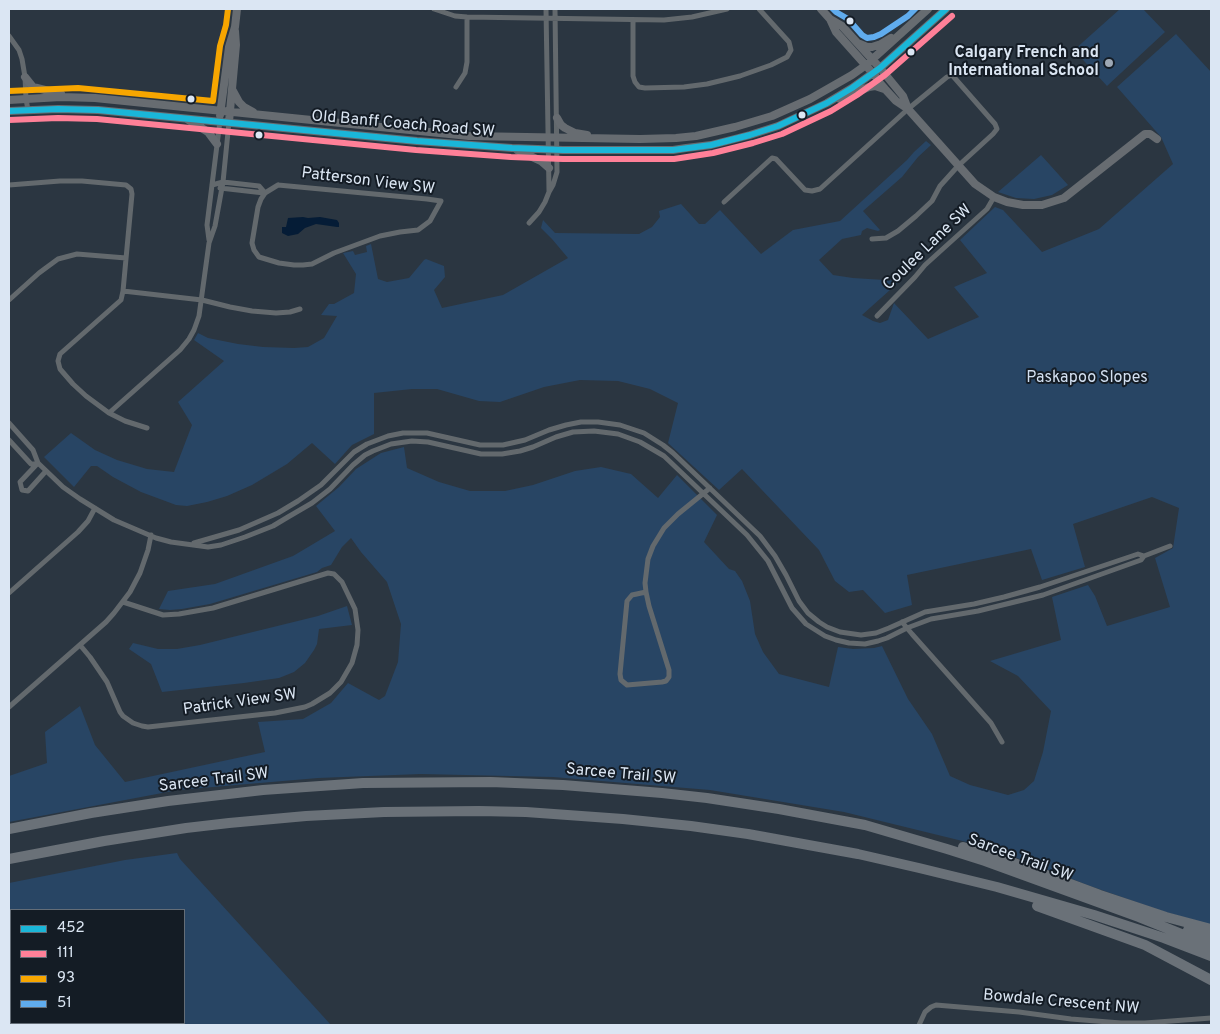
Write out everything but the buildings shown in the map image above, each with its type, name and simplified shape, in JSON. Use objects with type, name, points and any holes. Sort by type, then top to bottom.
[{"type":"highway","name":"Sarcee Trail SW","points":[[9,829],[101,811],[218,794],[314,786],[363,783],[491,782],[617,788],[779,808],[864,825],[957,852],[1140,917],[1211,946]]},
{"type":"highway","name":"Sarcee Trail SW","points":[[9,859],[122,838],[275,818],[384,812],[479,811],[526,812],[623,819],[748,834],[858,854],[997,888],[1126,925],[1211,956]]},
{"type":"highway","points":[[864,825],[894,829],[977,851],[1166,917],[1211,929]]},
{"type":"highway","points":[[997,888],[1031,904],[1145,945],[1211,980]]},
{"type":"highway","points":[[1140,917],[1211,937]]},
{"type":"main road","points":[[230,122],[237,9]]},
{"type":"main road","points":[[820,9],[830,19],[842,26],[880,68],[903,96],[908,109]]},
{"type":"main road","name":"Old Banff Coach Road SW","points":[[9,100],[78,97],[469,136],[611,139],[676,138],[735,128],[772,116],[810,99],[866,65],[928,9]]},
{"type":"main road","name":"Old Banff Coach Road SW","points":[[9,111],[89,109],[417,141],[512,148],[548,150],[673,150],[705,146],[741,138],[764,131],[815,109],[852,88],[880,68],[946,9]]},
{"type":"main road","points":[[830,19],[836,32],[896,102],[908,109],[975,184],[994,197],[1007,202],[1023,205],[1042,205],[1064,198],[1145,134],[1150,134],[1157,139]]},
{"type":"main road","points":[[856,41],[862,46],[877,46],[913,22]]},
{"type":"main road","points":[[220,122],[229,46],[235,27]]},
{"type":"main road","points":[[25,77],[33,87],[78,97]]},
{"type":"main road","points":[[815,109],[869,87],[875,86],[885,89]]},
{"type":"main road","points":[[232,90],[239,102],[255,114]]},
{"type":"main road","points":[[185,118],[205,129],[211,134],[217,144]]},
{"type":"main road","points":[[557,118],[561,125],[570,131],[611,139]]},
{"type":"main road","points":[[512,148],[541,161],[548,168]]},
{"type":"street","points":[[434,9],[455,16],[468,17],[633,20],[680,19],[702,16],[727,9]]},
{"type":"street","points":[[529,223],[539,212],[548,192],[546,9]]},
{"type":"street","points":[[548,192],[553,186],[557,172],[555,9]]},
{"type":"street","points":[[633,20],[635,82],[639,87],[645,88],[684,87],[740,76],[770,65],[788,55],[791,50],[789,42],[760,9]]},
{"type":"street","points":[[456,87],[464,73],[467,62],[468,17]]},
{"type":"street","points":[[9,36],[19,50],[25,77],[28,110]]},
{"type":"street","points":[[724,202],[772,158],[776,159],[804,190],[820,190],[908,109],[952,75],[995,124],[996,129],[940,186],[932,201],[898,231],[886,238],[872,239]]},
{"type":"street","points":[[209,243],[207,225],[220,122]]},
{"type":"street","points":[[109,413],[185,344],[197,323],[202,300],[209,243],[215,226],[222,185],[230,122]]},
{"type":"street","points":[[9,185],[82,181],[126,185],[129,187],[132,194],[122,297],[120,302],[60,354],[58,365],[86,396],[109,413],[125,421],[147,428]]},
{"type":"street","name":"Patterson View SW","points":[[212,185],[265,193],[278,185],[441,201],[430,221],[418,230],[380,236],[303,266],[278,263],[259,257],[254,250],[252,243],[256,216],[265,193]]},
{"type":"street","name":"Coulee Lane SW","points":[[877,316],[915,278],[924,265],[987,209],[994,197]]},
{"type":"street","points":[[9,300],[58,259],[77,254],[126,258]]},
{"type":"street","points":[[123,291],[202,300],[230,307],[276,313],[300,309]]},
{"type":"street","points":[[191,544],[246,528],[285,509],[321,485],[354,452],[380,438],[403,432],[422,432],[480,445],[503,445],[534,437],[554,428],[574,423],[598,422],[620,425],[644,433],[663,445],[753,529],[775,556],[798,601],[808,613],[827,627],[840,632],[861,635],[882,631],[932,611],[1004,597],[1138,554],[1144,556]]},
{"type":"street","points":[[9,423],[33,450],[38,464],[80,499],[124,525],[171,542],[208,547],[245,537],[273,526],[298,512],[330,489],[365,455],[391,444],[412,441],[439,444],[481,454],[502,454],[515,452],[573,432],[594,431],[618,434],[636,440],[655,450],[669,461],[747,535],[768,561],[792,608],[806,624],[824,636],[848,643],[872,642],[887,638],[931,618],[978,611],[1043,595],[1141,560],[1144,556],[1170,546]]},
{"type":"street","points":[[618,434],[620,425]]},
{"type":"street","points":[[9,440],[31,464],[38,464]]},
{"type":"street","points":[[513,443],[515,452]]},
{"type":"street","points":[[38,464],[20,482],[22,490],[28,491],[46,471]]},
{"type":"street","points":[[646,592],[632,595],[627,601],[620,674],[621,680],[627,685],[662,682],[666,681],[669,677],[669,670],[646,592],[648,559],[658,536],[670,521],[710,488]]},
{"type":"street","points":[[9,593],[78,532],[88,521],[95,508]]},
{"type":"street","points":[[9,707],[106,622],[123,602],[144,564],[151,535]]},
{"type":"street","points":[[768,561],[775,556]]},
{"type":"street","name":"Patrick View SW","points":[[80,645],[107,682],[120,712],[133,723],[148,727],[288,711],[305,707],[325,696],[341,682],[352,663],[357,645],[358,630],[355,609],[342,582],[334,574],[328,573],[213,608],[179,614],[163,615],[123,602]]},
{"type":"street","points":[[1040,587],[1043,595]]},
{"type":"street","points":[[814,630],[819,622]]},
{"type":"street","points":[[902,622],[991,723],[1002,742]]},
{"type":"street","name":"Bowdale Crescent NW","points":[[919,1025],[926,1010],[936,1005],[1019,1012],[1121,1024],[1211,1018]]},
{"type":"green space","points":[[1120,9],[1143,9],[1165,32],[1107,86],[1074,50]]},
{"type":"green space","name":"Paskapoo Slopes","points":[[1176,34],[1211,72],[1211,925],[1162,911],[1090,886],[991,848],[844,812],[710,790],[553,777],[421,774],[318,778],[178,790],[9,822],[9,776],[47,763],[45,732],[80,706],[95,745],[125,782],[265,752],[258,722],[303,719],[331,703],[348,683],[379,700],[385,696],[398,662],[401,624],[387,582],[351,538],[342,547],[331,565],[317,572],[210,604],[182,609],[159,609],[168,591],[215,584],[293,556],[335,531],[316,506],[339,487],[356,469],[381,453],[404,447],[407,468],[439,482],[470,491],[505,491],[533,485],[575,471],[601,467],[631,474],[658,498],[677,475],[717,515],[704,542],[729,569],[735,571],[742,581],[750,601],[755,634],[763,652],[779,674],[829,687],[838,647],[853,649],[882,646],[908,699],[932,734],[950,776],[970,785],[1008,795],[1024,790],[1034,781],[1043,752],[1051,711],[1018,676],[990,661],[1061,640],[1052,597],[1088,585],[1095,596],[1107,626],[1170,607],[1155,558],[1173,548],[1179,508],[1152,497],[1073,524],[1085,567],[1042,580],[1031,549],[907,575],[912,605],[885,613],[863,590],[849,592],[835,581],[819,550],[742,469],[719,490],[668,443],[678,403],[650,389],[618,381],[580,380],[544,387],[500,402],[479,401],[437,389],[412,389],[374,393],[374,434],[352,445],[335,464],[312,443],[287,464],[252,485],[227,496],[187,506],[176,505],[141,492],[97,466],[91,466],[74,487],[44,457],[71,433],[95,450],[117,460],[147,469],[174,472],[192,425],[178,402],[224,361],[194,340],[198,333],[208,338],[238,344],[263,347],[308,347],[324,338],[337,316],[321,315],[329,304],[334,304],[354,293],[356,274],[343,253],[353,251],[355,255],[367,252],[366,246],[371,244],[378,279],[387,282],[409,278],[426,259],[444,266],[445,277],[434,290],[442,308],[503,295],[568,258],[541,228],[543,220],[555,233],[639,234],[652,227],[660,217],[659,211],[681,204],[699,224],[705,224],[720,210],[761,254],[793,230],[840,221],[926,141],[931,145],[918,157],[902,177],[863,211],[880,230],[867,228],[862,231],[861,235],[842,239],[819,260],[833,275],[900,281],[862,315],[880,323],[888,320],[894,303],[928,339],[979,317],[954,287],[987,273],[960,240],[995,207],[1003,210],[1042,252],[1099,229],[1173,164],[1161,137],[1117,87]]},
{"type":"green space","points":[[1041,155],[1068,185],[1052,195],[1034,199],[1016,198],[998,192]]},
{"type":"green space","points":[[347,606],[352,625],[319,629],[317,644],[305,663],[294,672],[279,678],[162,692],[151,664],[129,649],[133,643],[158,649],[177,649],[200,645],[318,616]]},
{"type":"green space","points":[[177,853],[180,859],[331,1025],[9,1025],[9,883],[125,860]]},
{"type":"shaded area","points":[[303,217],[337,220],[339,227],[316,224],[305,228],[298,234],[288,236],[282,233],[282,227],[286,227],[288,218]]},
{"type":"transit line","name":"93","points":[[9,91],[78,88],[213,101],[220,46],[228,9]]},
{"type":"transit line","name":"51","points":[[833,9],[848,19],[867,38],[881,34],[915,9]]},
{"type":"transit line","name":"452","points":[[9,111],[98,110],[417,141],[512,148],[673,150],[711,145],[750,135],[778,126],[827,103],[880,68],[946,9]]},
{"type":"transit line","name":"111","points":[[9,120],[97,119],[416,150],[511,157],[674,159],[713,153],[753,143],[782,134],[831,111],[885,75],[952,16]]},
{"type":"place","name":"Calgary French and International School","points":[[1109,63]]}]
